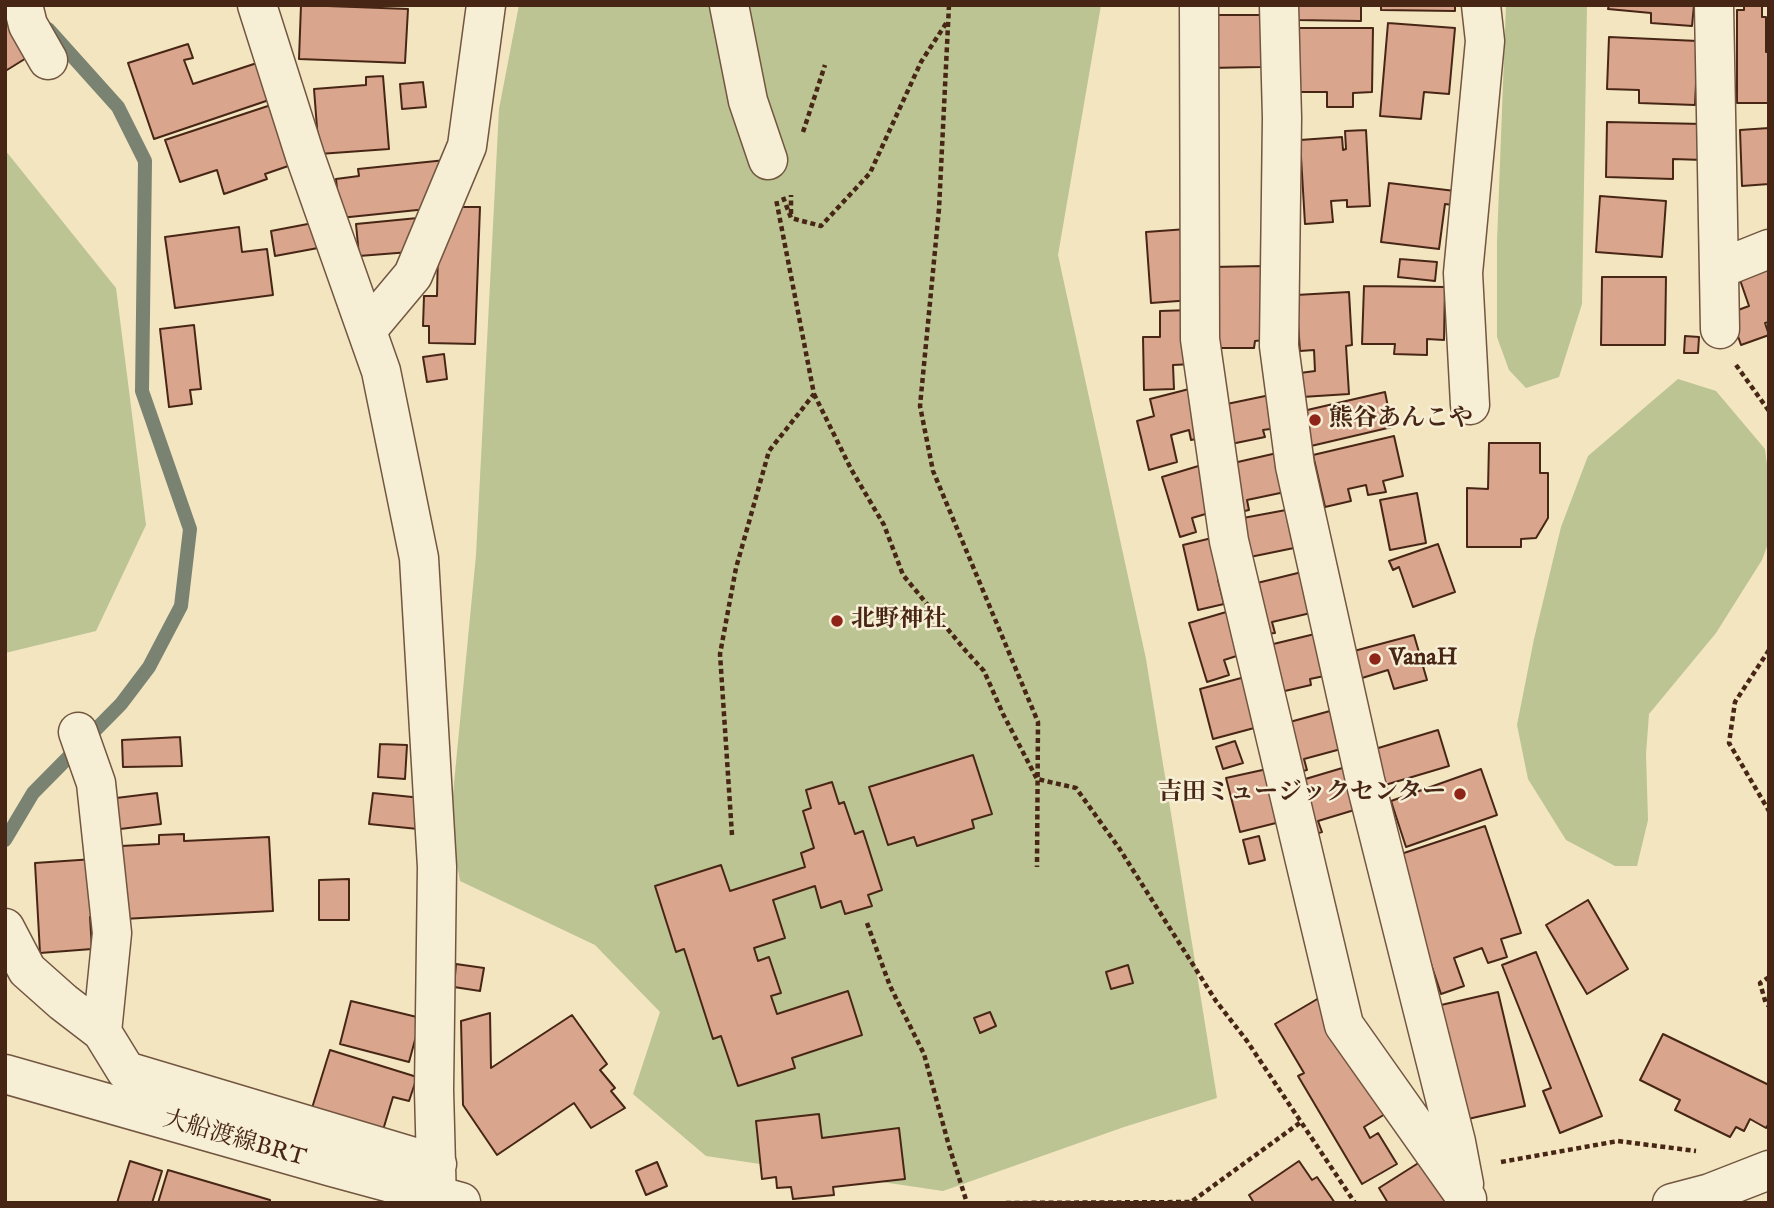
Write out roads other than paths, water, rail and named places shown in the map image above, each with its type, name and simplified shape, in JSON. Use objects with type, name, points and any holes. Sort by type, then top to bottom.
[{"type":"street","points":[[23,5],[28,25],[48,60]]},
{"type":"street","points":[[5,928],[27,970],[102,1032],[126,1071],[444,1191],[434,1090],[438,867],[419,558],[381,371],[305,156],[257,5]]},
{"type":"street","points":[[366,330],[414,275],[467,146],[486,5]]},
{"type":"street","points":[[729,5],[748,101],[768,160]]},
{"type":"street","points":[[1199,5],[1200,339],[1229,541],[1344,1025],[1466,1190]]},
{"type":"street","points":[[1279,5],[1282,118],[1279,346],[1295,467],[1365,780],[1466,1190]]},
{"type":"street","points":[[1470,405],[1463,273],[1485,41],[1481,5]]},
{"type":"street","points":[[1714,5],[1720,330]]},
{"type":"street","points":[[1719,269],[1769,249]]},
{"type":"street","points":[[78,732],[96,783],[112,933],[102,1032]]},
{"type":"street","name":"大船渡線BRT","points":[[5,1074],[331,1167],[444,1191]]},
{"type":"street","points":[[1672,1203],[1710,1193],[1769,1170]]},
{"type":"waterway","points":[[5,840],[33,793],[121,704],[149,667],[181,606],[190,529],[142,391],[145,161],[118,107],[48,29]]},
{"type":"place","name":"熊谷あんこや","points":[[1315,420]]},
{"type":"place","name":"北野神社","points":[[837,621]]},
{"type":"place","name":"VanaH","points":[[1375,659]]},
{"type":"place","name":"吉田ミュージックセンター","points":[[1460,794]]}]
